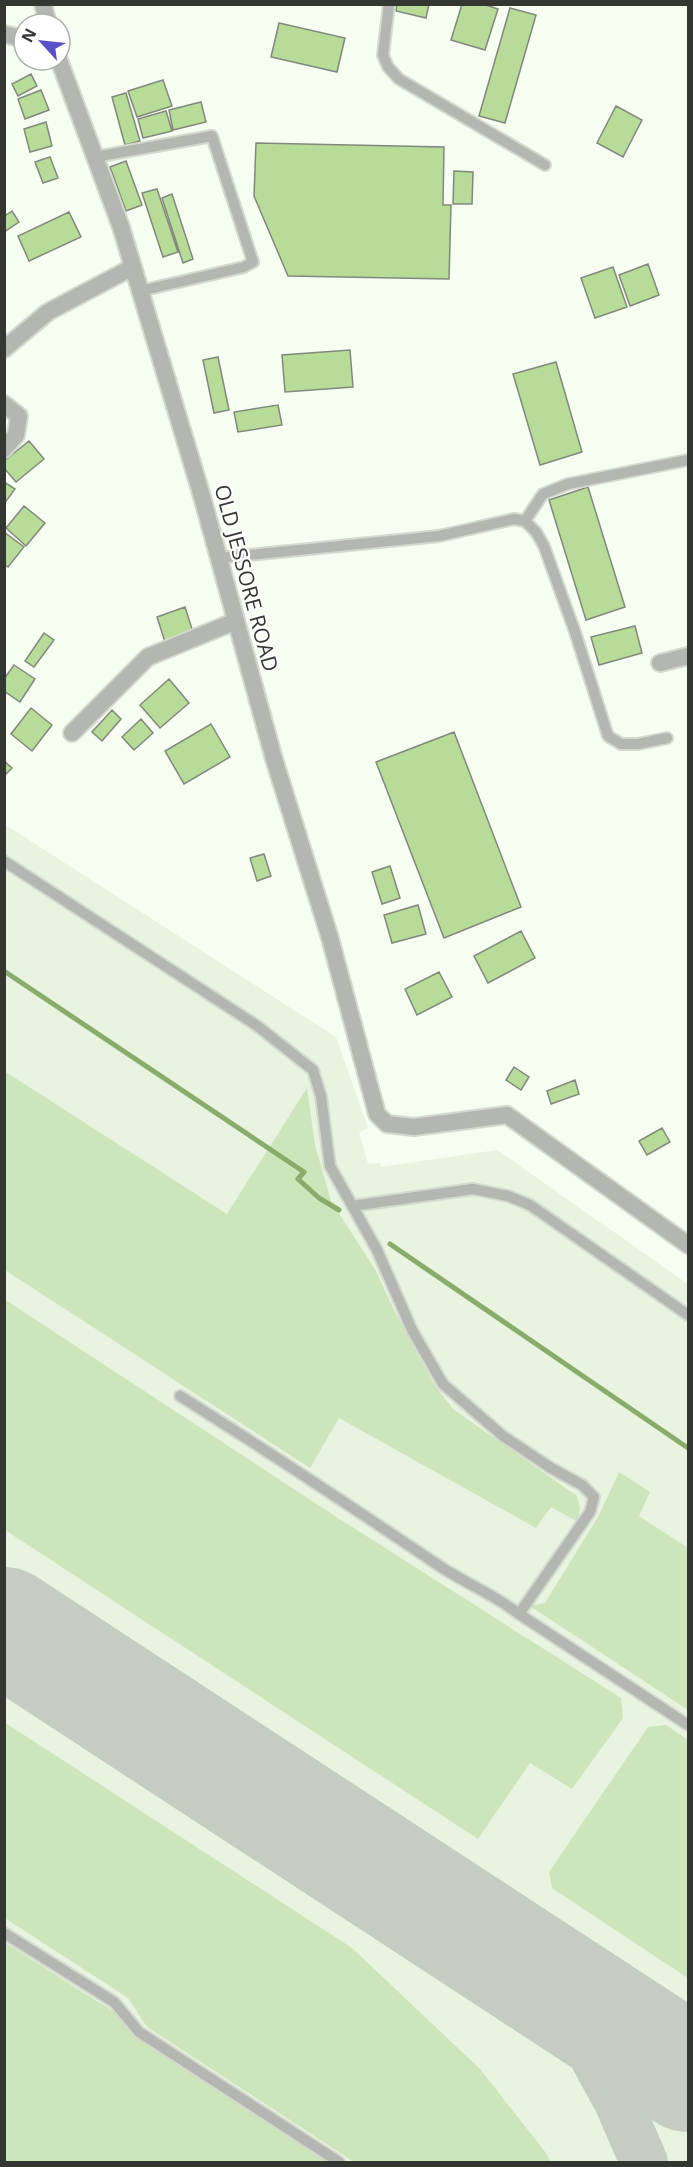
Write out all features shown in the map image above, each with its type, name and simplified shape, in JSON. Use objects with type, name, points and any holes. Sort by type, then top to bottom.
[{"type":"street","name":"OLD JESSORE ROAD","points":[[63,72],[121,227],[274,759],[330,938],[377,1114],[387,1124],[414,1127],[507,1115],[688,1245]]},
{"type":"street","points":[[4,349],[48,312],[133,267]]},
{"type":"street","points":[[4,404],[19,416],[16,435],[4,449]]},
{"type":"street","points":[[72,733],[148,657],[236,621]]},
{"type":"street","points":[[660,663],[688,656]]},
{"type":"lane","points":[[389,4],[383,55],[388,67],[399,79],[545,165]]},
{"type":"lane","points":[[95,157],[212,135],[253,262],[244,267],[140,291]]},
{"type":"lane","points":[[525,521],[543,494],[568,484],[688,460]]},
{"type":"lane","points":[[218,558],[439,536],[514,519],[525,521],[536,532],[544,546],[575,632],[608,736],[621,744],[638,744],[667,738]]},
{"type":"lane","points":[[4,861],[255,1026],[313,1070],[321,1095],[330,1166],[377,1250],[412,1329],[443,1384],[503,1436],[550,1468],[582,1485],[594,1497],[590,1512],[519,1614]]},
{"type":"lane","points":[[352,1206],[473,1189],[508,1196],[530,1205],[688,1315]]},
{"type":"lane","points":[[180,1396],[295,1468],[448,1572],[502,1601],[688,1725]]},
{"type":"lane","points":[[4,1933],[114,2002],[139,2031],[339,2163]]},
{"type":"shaded area","points":[[4,824],[336,1037],[368,1128],[359,1132],[368,1164],[380,1163],[381,1167],[497,1150],[688,1284],[688,2162],[5,2162]]},
{"type":"green space","points":[[4,1071],[227,1214],[307,1088],[315,1145],[331,1201],[376,1271],[434,1384],[453,1409],[577,1496],[580,1508],[578,1522],[551,1507],[536,1528],[339,1418],[310,1468],[5,1270]]},
{"type":"green space","points":[[4,1299],[338,1518],[621,1698],[623,1718],[572,1789],[530,1763],[478,1839],[5,1530]]},
{"type":"green space","points":[[619,1472],[650,1492],[639,1516],[688,1548],[688,1710],[530,1606],[545,1603],[599,1515]]},
{"type":"green space","points":[[4,1722],[352,1948],[480,2069],[551,2162],[354,2162],[147,2027],[128,1998],[5,1918]]},
{"type":"green space","points":[[666,1725],[688,1740],[688,1978],[552,1888],[549,1872],[648,1727]]},
{"type":"green space","points":[[4,1942],[122,2017],[136,2037],[328,2162],[5,2162]]},
{"type":"building","points":[[397,4],[429,4],[426,18],[396,11]]},
{"type":"building","points":[[462,4],[483,4],[498,9],[485,50],[451,40]]},
{"type":"building","points":[[510,8],[536,15],[505,123],[479,116]]},
{"type":"building","points":[[279,23],[345,38],[337,72],[271,57]]},
{"type":"building","points":[[31,74],[37,86],[18,96],[12,84]]},
{"type":"building","points":[[163,80],[172,106],[137,117],[128,91]]},
{"type":"building","points":[[41,90],[49,110],[25,119],[18,99]]},
{"type":"building","points":[[126,93],[140,141],[125,145],[112,97]]},
{"type":"building","points":[[201,102],[206,122],[173,130],[169,110]]},
{"type":"building","points":[[616,106],[642,120],[623,157],[597,143]]},
{"type":"building","points":[[166,111],[172,131],[143,138],[138,119]]},
{"type":"building","points":[[46,122],[52,146],[30,152],[24,129]]},
{"type":"building","points":[[256,143],[444,147],[443,205],[451,205],[449,279],[288,276],[254,196]]},
{"type":"building","points":[[50,157],[58,178],[43,183],[35,162]]},
{"type":"building","points":[[126,161],[142,205],[126,211],[110,167]]},
{"type":"building","points":[[454,171],[473,172],[472,204],[453,204]]},
{"type":"building","points":[[157,189],[178,252],[163,257],[142,193]]},
{"type":"building","points":[[172,194],[193,259],[183,263],[162,198]]},
{"type":"building","points":[[12,211],[19,222],[4,232],[4,212],[6,215]]},
{"type":"building","points":[[69,212],[81,237],[29,261],[18,236]]},
{"type":"building","points":[[648,264],[659,295],[630,306],[619,275]]},
{"type":"building","points":[[613,267],[627,307],[595,318],[581,278]]},
{"type":"building","points":[[350,350],[353,387],[285,392],[282,355]]},
{"type":"building","points":[[218,357],[229,410],[214,413],[203,360]]},
{"type":"building","points":[[556,362],[582,452],[540,465],[513,374]]},
{"type":"building","points":[[278,405],[282,425],[238,432],[234,412]]},
{"type":"building","points":[[29,441],[44,459],[16,482],[4,468],[4,461]]},
{"type":"building","points":[[4,482],[15,489],[4,504]]},
{"type":"building","points":[[588,487],[625,607],[586,620],[549,500]]},
{"type":"building","points":[[24,506],[45,523],[26,546],[6,528]]},
{"type":"building","points":[[4,532],[24,547],[8,567],[4,564]]},
{"type":"building","points":[[185,607],[193,632],[165,642],[157,617]]},
{"type":"building","points":[[635,626],[642,653],[599,665],[591,637]]},
{"type":"building","points":[[44,633],[54,640],[34,667],[25,661]]},
{"type":"building","points":[[14,665],[35,679],[20,702],[4,691],[4,679]]},
{"type":"building","points":[[169,679],[189,703],[160,728],[140,705]]},
{"type":"building","points":[[31,708],[52,725],[32,751],[11,734]]},
{"type":"building","points":[[112,710],[121,719],[102,741],[92,732]]},
{"type":"building","points":[[141,719],[153,733],[134,750],[122,737]]},
{"type":"building","points":[[211,724],[230,757],[184,784],[165,751]]},
{"type":"building","points":[[454,732],[521,907],[444,938],[376,762]]},
{"type":"building","points":[[4,761],[12,768],[4,776]]},
{"type":"building","points":[[264,854],[271,876],[257,881],[250,858]]},
{"type":"building","points":[[390,866],[400,898],[382,904],[372,872]]},
{"type":"building","points":[[418,905],[426,934],[392,943],[384,915]]},
{"type":"building","points":[[521,931],[535,958],[488,983],[474,956]]},
{"type":"building","points":[[439,972],[452,997],[417,1015],[405,989]]},
{"type":"building","points":[[514,1067],[529,1077],[521,1090],[506,1080]]},
{"type":"building","points":[[575,1080],[579,1094],[551,1104],[547,1091]]},
{"type":"building","points":[[662,1128],[670,1142],[647,1155],[639,1141]]},
{"type":"waterway","points":[[4,971],[304,1172],[298,1179],[319,1198],[339,1210]]},
{"type":"waterway","points":[[390,1244],[688,1448]]},
{"type":"taxiway","points":[[508,1955],[562,2009],[588,2047],[618,2102],[644,2162]]},
{"type":"runway","points":[[4,1626],[688,2073]]}]
